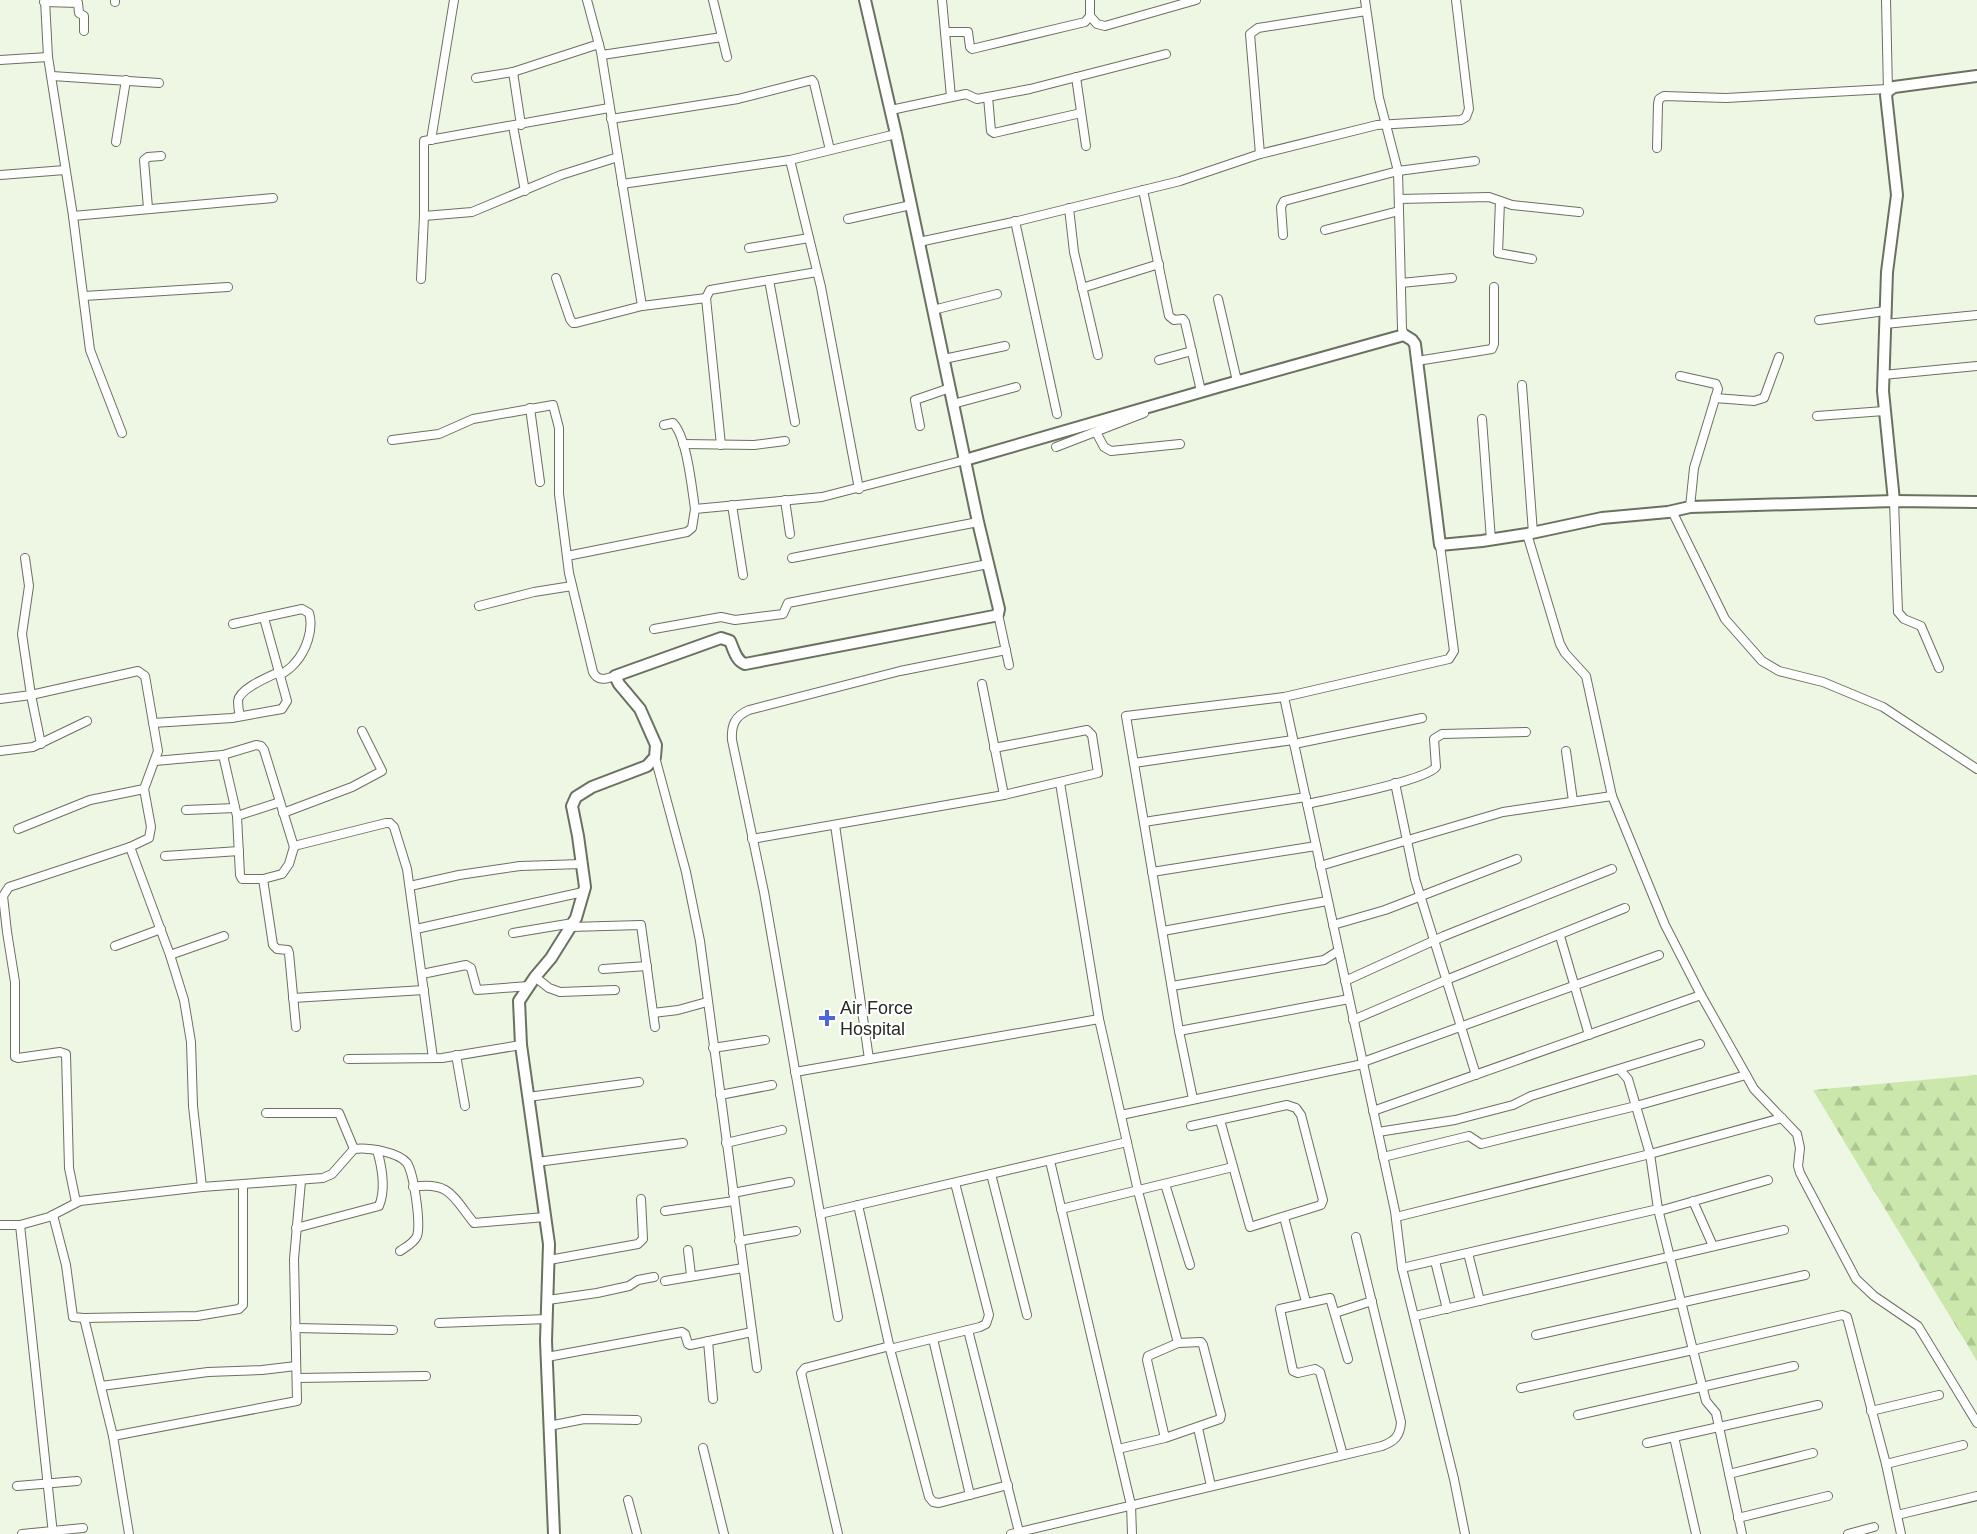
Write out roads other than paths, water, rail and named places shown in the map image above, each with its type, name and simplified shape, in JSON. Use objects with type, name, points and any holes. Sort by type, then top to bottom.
[{"type":"street","points":[[431,140],[454,0]]},
{"type":"street","points":[[588,0],[602,55],[642,306]]},
{"type":"street","points":[[713,0],[727,57]]},
{"type":"street","points":[[865,0],[891,110],[978,522],[999,609],[998,614],[1009,665]]},
{"type":"street","points":[[942,0],[951,97]]},
{"type":"street","points":[[945,32],[968,32],[972,49],[1085,22],[1090,16],[1090,0]]},
{"type":"street","points":[[1090,16],[1097,24],[1105,26],[1196,0]]},
{"type":"street","points":[[1193,1099],[1179,1031],[1126,716],[1284,697],[1449,659],[1453,656],[1454,651],[1417,362],[1414,344],[1404,335],[1402,329],[1398,171],[1385,126],[1365,0]]},
{"type":"street","points":[[919,242],[1143,190],[1260,154],[1377,125],[1461,120],[1469,113],[1456,0]]},
{"type":"street","points":[[1886,0],[1886,99],[1898,195],[1887,272],[1883,375],[1884,411],[1894,501],[1898,612],[1904,619],[1921,626],[1939,668]]},
{"type":"street","points":[[84,31],[84,16],[79,13],[78,3],[45,1],[48,57],[73,216],[90,350],[122,433]]},
{"type":"street","points":[[1260,154],[1250,34],[1257,28],[1366,11]]},
{"type":"street","points":[[602,55],[722,37]]},
{"type":"street","points":[[476,78],[513,72],[599,44]]},
{"type":"street","points":[[891,110],[966,94],[977,99],[988,97],[1076,78],[1166,54]]},
{"type":"street","points":[[0,60],[48,57]]},
{"type":"street","points":[[513,72],[525,191]]},
{"type":"street","points":[[52,76],[159,83]]},
{"type":"street","points":[[1657,148],[1658,104],[1659,99],[1664,96],[1726,98],[1887,90],[1894,87],[1977,76]]},
{"type":"street","points":[[1076,78],[1086,146]]},
{"type":"street","points":[[116,142],[126,80]]},
{"type":"street","points":[[611,119],[738,99],[812,80],[830,150]]},
{"type":"street","points":[[988,97],[991,131],[994,133],[1081,113]]},
{"type":"street","points":[[421,279],[424,216],[423,143],[609,108]]},
{"type":"street","points":[[622,184],[790,160],[896,134]]},
{"type":"street","points":[[148,208],[144,160],[147,157],[161,156]]},
{"type":"street","points":[[424,216],[467,213],[561,175],[618,157]]},
{"type":"street","points":[[790,160],[817,272],[859,489]]},
{"type":"street","points":[[1283,235],[1281,207],[1284,201],[1398,171],[1474,160]]},
{"type":"street","points":[[0,175],[65,170]]},
{"type":"street","points":[[1143,190],[1169,316],[1174,320],[1183,319],[1201,391]]},
{"type":"street","points":[[1399,199],[1489,196],[1512,205],[1579,212]]},
{"type":"street","points":[[73,216],[273,198]]},
{"type":"street","points":[[1500,201],[1498,253],[1532,259]]},
{"type":"street","points":[[848,219],[911,205]]},
{"type":"street","points":[[1069,208],[1074,252],[1098,355]]},
{"type":"street","points":[[1325,230],[1399,211]]},
{"type":"street","points":[[1016,221],[1057,414]]},
{"type":"street","points":[[749,248],[809,238]]},
{"type":"street","points":[[1082,288],[1159,264]]},
{"type":"street","points":[[721,445],[706,298],[710,290],[817,272]]},
{"type":"street","points":[[556,278],[573,323],[642,306],[706,298]]},
{"type":"street","points":[[1401,283],[1452,278]]},
{"type":"street","points":[[769,280],[795,422]]},
{"type":"street","points":[[84,296],[228,287]]},
{"type":"street","points":[[1417,362],[1492,349],[1494,344],[1494,287]]},
{"type":"street","points":[[933,310],[997,294]]},
{"type":"street","points":[[1218,299],[1237,381]]},
{"type":"street","points":[[1819,320],[1885,311]]},
{"type":"street","points":[[1885,324],[1977,315]]},
{"type":"street","points":[[695,509],[822,497],[859,489],[1404,335]]},
{"type":"street","points":[[944,359],[1005,346]]},
{"type":"street","points":[[1159,360],[1192,351]]},
{"type":"street","points":[[1715,398],[1761,400],[1766,396],[1779,357]]},
{"type":"street","points":[[1883,375],[1977,366]]},
{"type":"street","points":[[1680,376],[1716,384],[1718,389],[1694,468],[1690,507]]},
{"type":"street","points":[[1522,385],[1530,533],[1560,644],[1564,653],[1586,676],[1612,796],[1665,925],[1746,1075],[1759,1095],[1797,1134],[1800,1148],[1798,1166],[1800,1173],[1850,1269],[1864,1288],[1922,1330],[1977,1423]]},
{"type":"street","points":[[953,404],[1016,387]]},
{"type":"street","points":[[920,426],[915,400],[950,388]]},
{"type":"street","points":[[393,440],[440,434],[473,419],[530,408],[550,405],[555,409],[559,428],[559,494],[572,586],[593,672],[602,680],[721,638],[730,641],[737,658],[745,664],[998,614]]},
{"type":"street","points":[[530,408],[540,482]]},
{"type":"street","points":[[1056,447],[1149,411]]},
{"type":"street","points":[[1817,416],[1884,411]]},
{"type":"street","points":[[1482,419],[1491,540]]},
{"type":"street","points":[[567,556],[687,532],[692,528],[695,509],[683,444],[676,425],[670,423],[664,425]]},
{"type":"street","points":[[1096,432],[1104,447],[1111,451],[1180,444]]},
{"type":"street","points":[[683,444],[754,445],[785,441]]},
{"type":"street","points":[[784,500],[790,534]]},
{"type":"street","points":[[1440,545],[1491,540],[1602,518],[1690,507],[1894,501],[1977,502]]},
{"type":"street","points":[[732,505],[743,575]]},
{"type":"street","points":[[1672,511],[1725,620],[1762,661],[1773,669],[1823,682],[1883,707],[1977,769]]},
{"type":"street","points":[[792,558],[978,522]]},
{"type":"street","points":[[25,558],[29,586],[22,634],[41,744]]},
{"type":"street","points":[[654,629],[721,617],[735,620],[783,614],[788,603],[988,564]]},
{"type":"street","points":[[479,606],[534,592],[572,586]]},
{"type":"street","points":[[233,624],[302,609],[309,613],[311,620],[310,632],[298,659],[279,674],[255,684],[240,695],[238,702],[240,716]]},
{"type":"street","points":[[153,723],[240,716],[282,709],[286,706],[287,701],[264,618]]},
{"type":"street","points":[[838,1317],[764,892],[731,731],[733,724],[743,713],[900,671],[1006,650]]},
{"type":"street","points":[[0,699],[31,695],[138,671],[144,676],[158,750],[144,789],[151,833],[146,840],[9,887],[3,896],[15,982],[15,1057],[60,1052],[66,1054],[69,1168],[76,1202]]},
{"type":"street","points":[[615,676],[640,709],[656,745],[655,757],[688,884],[700,941],[757,1368]]},
{"type":"street","points":[[982,684],[1004,795]]},
{"type":"street","points":[[1284,697],[1396,1216],[1402,1268],[1454,1479],[1465,1534]]},
{"type":"street","points":[[1134,763],[1294,742],[1422,718]]},
{"type":"street","points":[[0,751],[41,744],[87,721]]},
{"type":"street","points":[[752,839],[1004,795],[1098,773],[1090,732],[1087,730],[994,748]]},
{"type":"street","points":[[283,813],[352,787],[382,771],[362,731]]},
{"type":"street","points":[[1144,822],[1306,801],[1395,783],[1434,770],[1436,767],[1433,743],[1437,736],[1526,732]]},
{"type":"street","points":[[155,761],[223,755],[261,746],[294,847],[286,870],[276,877],[242,879],[240,876],[236,812],[223,755]]},
{"type":"street","points":[[1566,751],[1573,801]]},
{"type":"street","points":[[555,1534],[547,1357],[549,1244],[521,1045],[519,1001],[551,958],[576,918],[585,887],[572,806],[576,797],[592,787],[647,766],[655,757]]},
{"type":"street","points":[[1060,783],[1100,1019],[1138,1191],[1178,1343]]},
{"type":"street","points":[[1395,783],[1420,896],[1476,1075]]},
{"type":"street","points":[[18,829],[84,802],[144,789]]},
{"type":"street","points":[[1320,867],[1503,812],[1612,796]]},
{"type":"street","points":[[186,810],[236,812],[280,802]]},
{"type":"street","points":[[294,847],[390,823],[394,827],[406,860],[433,1058]]},
{"type":"street","points":[[835,825],[869,1059]]},
{"type":"street","points":[[1152,872],[1316,846]]},
{"type":"street","points":[[130,847],[161,929],[184,1000],[189,1026],[193,1106],[202,1187]]},
{"type":"street","points":[[165,855],[239,851]]},
{"type":"street","points":[[1333,925],[1385,910],[1517,859]]},
{"type":"street","points":[[410,886],[459,875],[520,866],[582,864]]},
{"type":"street","points":[[1345,981],[1433,941],[1612,869]]},
{"type":"street","points":[[263,879],[273,945],[277,949],[288,950],[289,953],[296,1028]]},
{"type":"street","points":[[416,929],[583,892]]},
{"type":"street","points":[[1162,932],[1328,901]]},
{"type":"street","points":[[1353,1020],[1625,908]]},
{"type":"street","points":[[513,933],[571,925],[641,925],[655,1027]]},
{"type":"street","points":[[115,946],[161,929]]},
{"type":"street","points":[[170,955],[224,936]]},
{"type":"street","points":[[1560,936],[1589,1035]]},
{"type":"street","points":[[1172,986],[1324,960],[1338,951]]},
{"type":"street","points":[[1121,1115],[1363,1063],[1659,955]]},
{"type":"street","points":[[422,974],[465,965],[471,968],[477,990],[532,982],[560,992],[615,990]]},
{"type":"street","points":[[603,969],[647,966]]},
{"type":"street","points":[[293,998],[424,990]]},
{"type":"street","points":[[1373,1111],[1701,995]]},
{"type":"street","points":[[1179,1031],[1349,999]]},
{"type":"street","points":[[653,1013],[678,1010],[707,1002]]},
{"type":"street","points":[[795,1072],[1100,1019]]},
{"type":"street","points":[[713,1048],[765,1040]]},
{"type":"street","points":[[1378,1132],[1455,1120],[1513,1105],[1531,1096],[1700,1044]]},
{"type":"street","points":[[348,1059],[433,1058],[521,1045]]},
{"type":"street","points":[[456,1055],[465,1106]]},
{"type":"street","points":[[1620,1070],[1628,1079],[1650,1154],[1658,1210],[1702,1388],[1706,1401],[1716,1413],[1742,1534]]},
{"type":"street","points":[[1383,1157],[1469,1136],[1481,1144],[1636,1106],[1746,1075]]},
{"type":"street","points":[[528,1097],[639,1082]]},
{"type":"street","points":[[720,1095],[772,1085]]},
{"type":"street","points":[[1191,1126],[1287,1105],[1292,1106],[1299,1111],[1322,1203],[1250,1227],[1220,1120]]},
{"type":"street","points":[[266,1113],[339,1113],[354,1149]]},
{"type":"street","points":[[1396,1216],[1650,1154],[1782,1118]]},
{"type":"street","points":[[726,1143],[782,1130]]},
{"type":"street","points":[[537,1162],[683,1143]]},
{"type":"street","points":[[820,1214],[1127,1143]]},
{"type":"street","points":[[0,1225],[20,1224],[53,1215],[76,1202],[202,1187],[301,1181],[328,1177],[354,1149],[377,1150],[406,1162],[413,1187],[418,1212],[417,1234],[413,1242],[400,1251]]},
{"type":"street","points":[[296,1228],[379,1206],[382,1172],[377,1150]]},
{"type":"street","points":[[1050,1161],[1131,1505],[1132,1534]]},
{"type":"street","points":[[1061,1209],[1233,1167]]},
{"type":"street","points":[[992,1174],[1027,1315]]},
{"type":"street","points":[[1402,1268],[1693,1202],[1768,1180]]},
{"type":"street","points":[[113,1436],[295,1402],[298,1398],[294,1260],[301,1181]]},
{"type":"street","points":[[665,1211],[790,1182]]},
{"type":"street","points":[[838,1534],[801,1373],[805,1368],[933,1339],[986,1324],[989,1315],[955,1182]]},
{"type":"street","points":[[413,1187],[430,1184],[447,1189],[474,1223],[544,1217]]},
{"type":"street","points":[[1166,1184],[1190,1265]]},
{"type":"street","points":[[53,1215],[66,1265],[72,1315],[84,1318],[197,1316],[241,1307],[243,1185]]},
{"type":"street","points":[[549,1260],[638,1244],[643,1239],[641,1199]]},
{"type":"street","points":[[1693,1202],[1713,1246]]},
{"type":"street","points":[[858,1205],[890,1347],[928,1497],[933,1502],[939,1503],[1008,1485]]},
{"type":"street","points":[[1284,1217],[1306,1302]]},
{"type":"street","points":[[20,1224],[53,1533]]},
{"type":"street","points":[[1415,1316],[1784,1230]]},
{"type":"street","points":[[739,1241],[796,1231]]},
{"type":"street","points":[[968,1330],[1008,1485],[1015,1533],[1343,1455],[1392,1442],[1400,1432],[1401,1422],[1356,1237]]},
{"type":"street","points":[[688,1250],[692,1275]]},
{"type":"street","points":[[1468,1253],[1480,1301]]},
{"type":"street","points":[[1435,1261],[1447,1309]]},
{"type":"street","points":[[665,1281],[743,1268]]},
{"type":"street","points":[[1536,1335],[1805,1275]]},
{"type":"street","points":[[548,1300],[602,1292],[629,1286],[637,1280],[654,1277]]},
{"type":"street","points":[[1343,1455],[1320,1372],[1315,1369],[1298,1373],[1293,1371],[1280,1309],[1330,1298],[1348,1359]]},
{"type":"street","points":[[1335,1313],[1372,1301]]},
{"type":"street","points":[[1521,1388],[1845,1316],[1849,1320],[1886,1464],[1901,1534]]},
{"type":"street","points":[[84,1318],[113,1436],[129,1534]]},
{"type":"street","points":[[439,1323],[547,1319]]},
{"type":"street","points":[[295,1328],[393,1330]]},
{"type":"street","points":[[547,1357],[682,1332],[686,1334],[689,1345],[752,1332]]},
{"type":"street","points":[[933,1339],[970,1495]]},
{"type":"street","points":[[708,1341],[713,1399]]},
{"type":"street","points":[[1118,1449],[1165,1438],[1218,1421],[1221,1415],[1203,1345],[1197,1341],[1178,1343],[1150,1354],[1147,1360],[1165,1438]]},
{"type":"street","points":[[101,1386],[208,1372],[296,1366]]},
{"type":"street","points":[[1578,1415],[1794,1366]]},
{"type":"street","points":[[297,1378],[426,1376]]},
{"type":"street","points":[[1871,1411],[1939,1395]]},
{"type":"street","points":[[1647,1443],[1818,1405]]},
{"type":"street","points":[[549,1425],[584,1419],[637,1419]]},
{"type":"street","points":[[1198,1428],[1211,1486]]},
{"type":"street","points":[[1674,1437],[1696,1534]]},
{"type":"street","points":[[1886,1464],[1963,1445]]},
{"type":"street","points":[[703,1448],[724,1534]]},
{"type":"street","points":[[1729,1474],[1813,1453]]},
{"type":"street","points":[[17,1486],[77,1481]]},
{"type":"street","points":[[1738,1518],[1828,1496]]},
{"type":"street","points":[[1898,1515],[1977,1496]]},
{"type":"street","points":[[628,1500],[637,1534]]},
{"type":"street","points":[[1848,1534],[1874,1527]]},
{"type":"street","points":[[22,1534],[53,1533],[83,1528]]},
{"type":"place","name":"Air Force Hospital","points":[[827,1018]]}]
